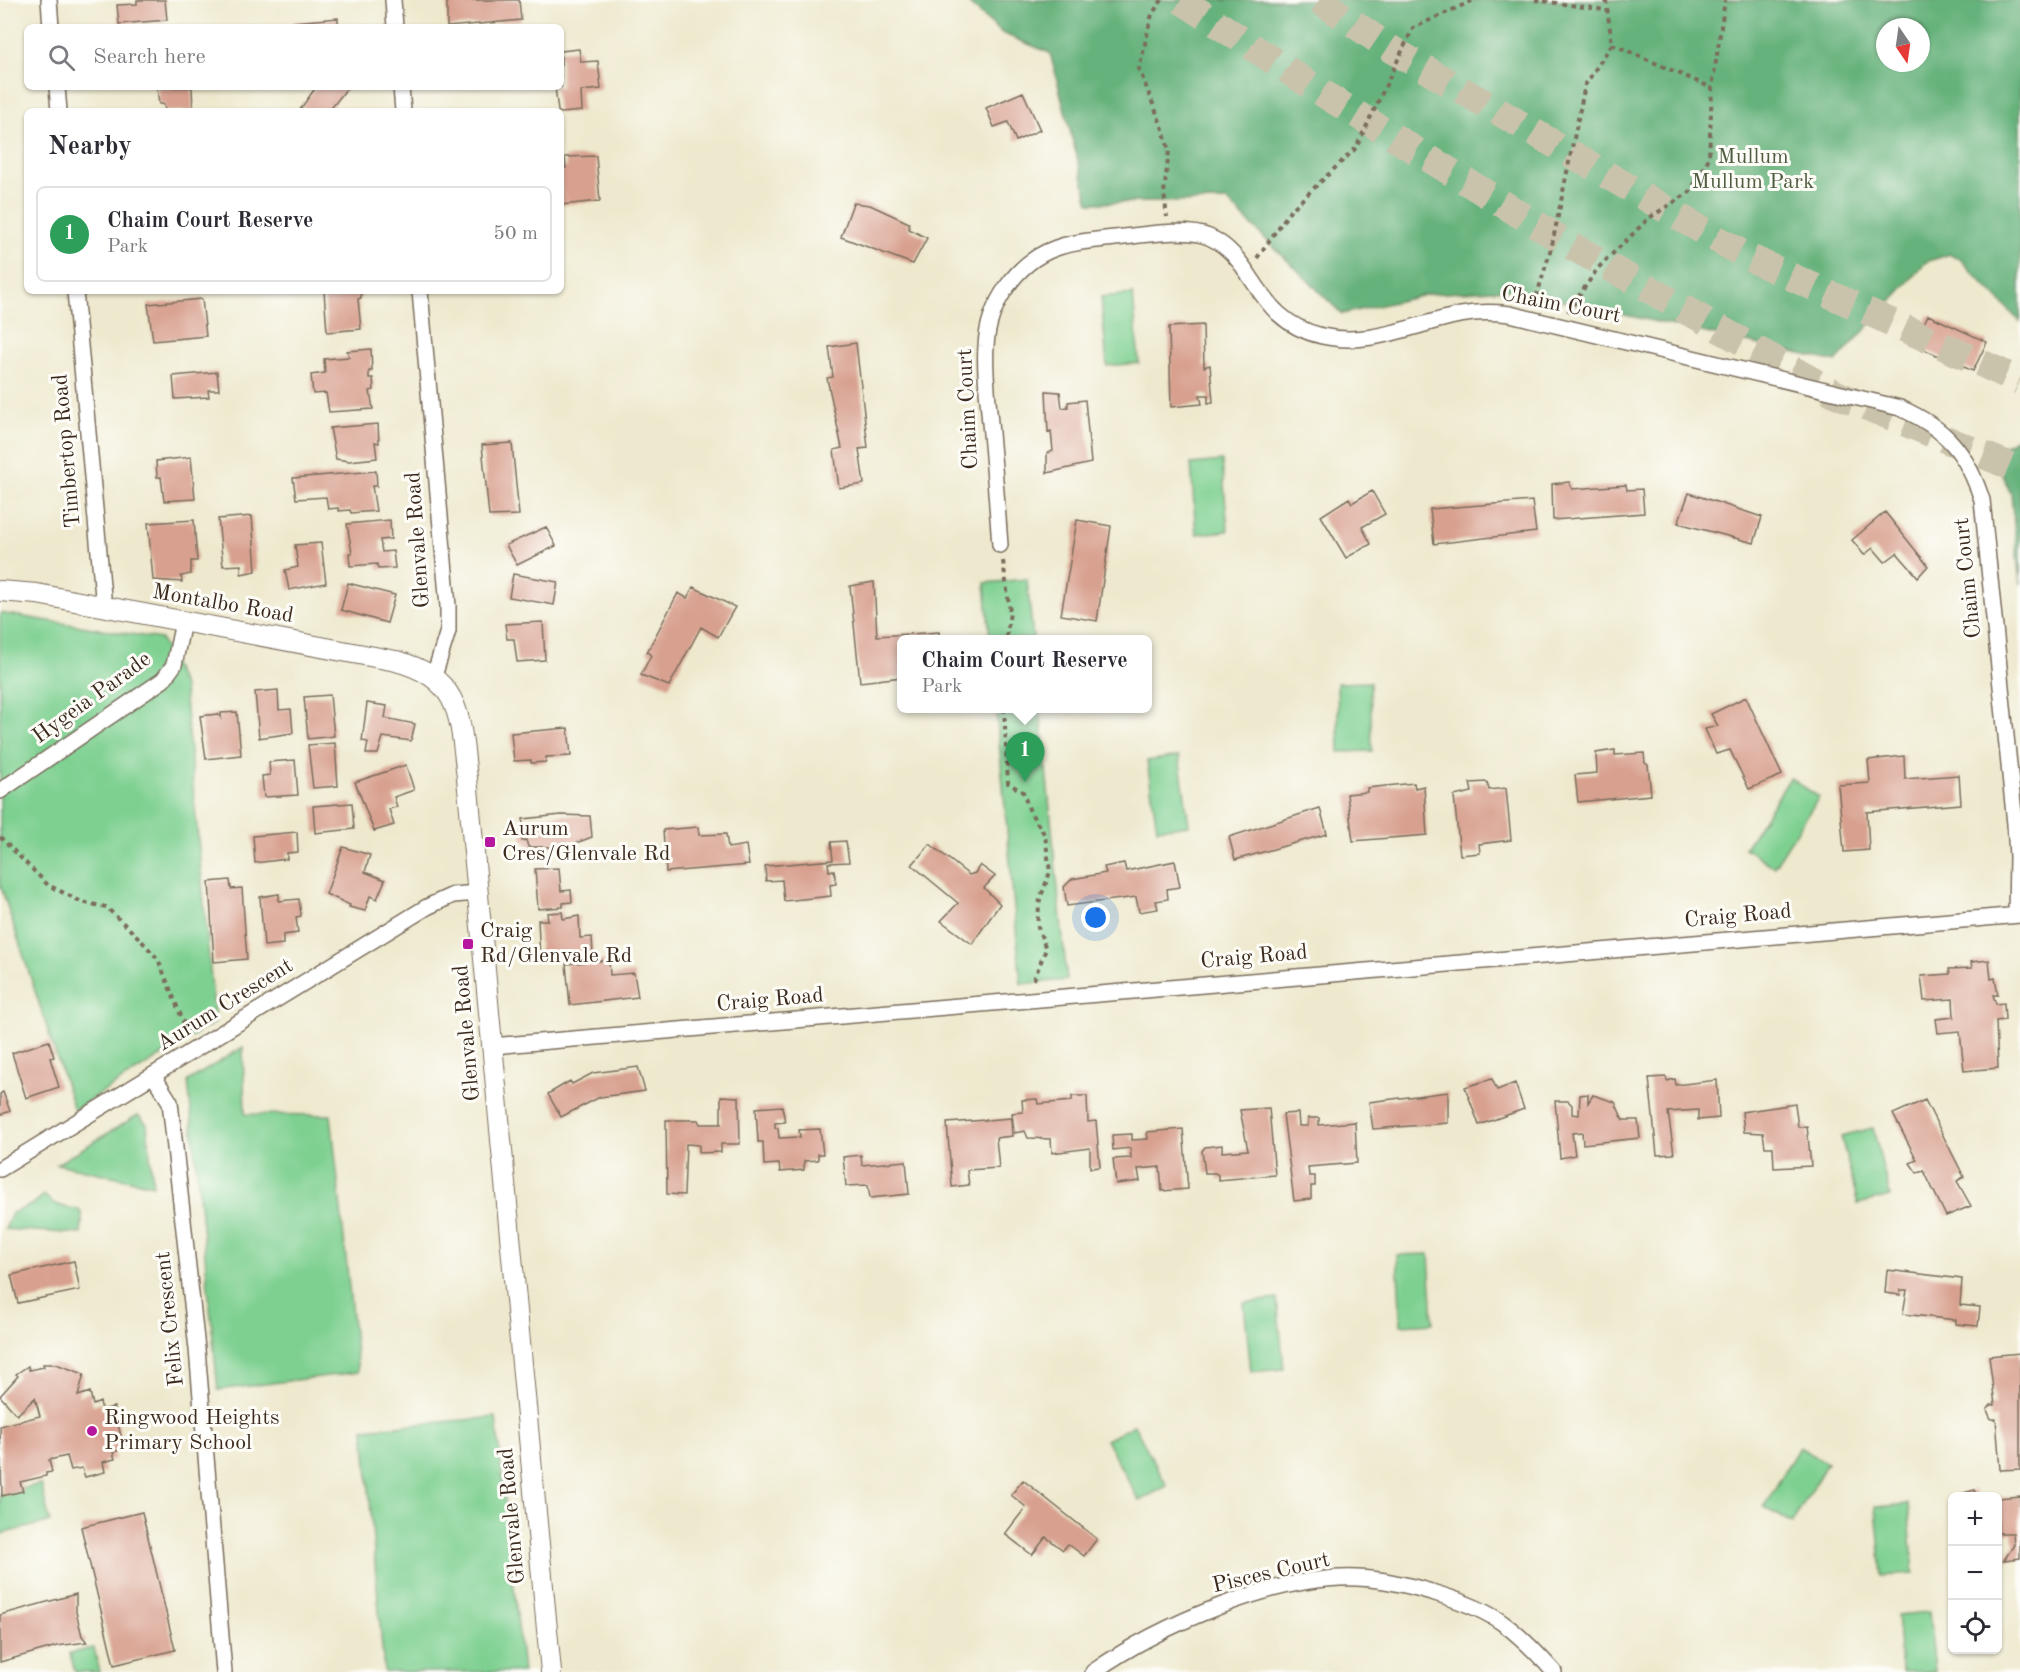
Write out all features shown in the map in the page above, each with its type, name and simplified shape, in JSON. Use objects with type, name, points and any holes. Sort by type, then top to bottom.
[{"type":"street","points":[[49,0],[51,24]]},
{"type":"street","points":[[393,0],[395,24]]},
{"type":"street","points":[[57,90],[59,108]]},
{"type":"street","points":[[401,90],[403,108]]},
{"type":"street","name":"Chaim Court","points":[[1000,545],[986,369],[987,334],[996,304],[1015,277],[1030,263],[1057,248],[1102,240],[1197,234],[1223,245],[1234,254],[1264,300],[1283,317],[1308,331],[1333,338],[1373,338],[1468,314],[1490,312],[1530,316],[1890,405],[1931,423],[1956,447],[1972,473],[1985,515],[2019,860],[2018,915]]},
{"type":"street","name":"Timbertop Road","points":[[75,294],[104,607]]},
{"type":"street","name":"Glenvale Road","points":[[420,294],[448,606],[448,631],[434,676],[451,695],[463,741],[551,1672]]},
{"type":"street","name":"Montalbo Road","points":[[0,591],[36,594],[396,661],[434,676]]},
{"type":"street","name":"Hygeia Parade","points":[[0,792],[163,680],[174,665],[183,622]]},
{"type":"street","name":"Aurum Crescent","points":[[0,1169],[427,907],[453,895],[478,892]]},
{"type":"street","name":"Craig Road","points":[[492,1046],[1027,998],[2018,915]]},
{"type":"street","name":"Felix Crescent","points":[[153,1075],[170,1102],[196,1349],[224,1672]]},
{"type":"street","name":"Pisces Court","points":[[1093,1672],[1149,1638],[1210,1610],[1251,1596],[1299,1585],[1357,1578],[1417,1587],[1482,1611],[1505,1625],[1554,1672]]},
{"type":"path","points":[[1162,0],[1152,14],[1139,69],[1163,129],[1168,151],[1164,193],[1169,234]]},
{"type":"path","points":[[1246,273],[1290,211],[1356,148],[1413,28],[1474,0]]},
{"type":"path","points":[[1535,0],[1606,10]]},
{"type":"path","points":[[1530,316],[1552,245],[1585,85],[1612,44],[1606,0]]},
{"type":"path","points":[[1560,325],[1598,268],[1649,218],[1690,192],[1709,158],[1712,88],[1725,0]]},
{"type":"path","points":[[1612,44],[1712,88]]},
{"type":"path","points":[[1000,545],[1010,612],[1007,635]]},
{"type":"path","points":[[1004,713],[1008,783],[1023,792],[1030,812],[1045,836],[1050,872],[1040,899],[1037,926],[1046,949],[1027,998]]},
{"type":"path","points":[[0,837],[48,885],[82,902],[106,907],[138,937],[158,959],[172,988],[194,1050]]},
{"type":"green space","name":"Mullum Mullum Park","points":[[965,0],[2020,0],[2020,322],[1959,258],[1950,254],[1926,262],[1836,362],[1509,289],[1430,294],[1342,314],[1227,201],[1089,203],[1050,53],[1002,33]]},
{"type":"green space","points":[[1133,294],[1139,363],[1107,366],[1101,297]]},
{"type":"green space","points":[[2020,436],[2020,585],[2011,494],[1992,453]]},
{"type":"green space","points":[[1222,461],[1228,531],[1196,534],[1191,464]]},
{"type":"green space","points":[[1027,579],[1033,635],[990,635],[985,583]]},
{"type":"green space","points":[[0,613],[161,639],[184,688],[215,1022],[74,1110],[0,884]]},
{"type":"green space","points":[[1370,682],[1372,751],[1339,752],[1337,683]]},
{"type":"green space","points":[[996,713],[1040,713],[1067,980],[1021,984]]},
{"type":"green space","points":[[1179,756],[1189,825],[1157,829],[1147,761]]},
{"type":"green space","points":[[1790,778],[1819,797],[1774,867],[1745,848]]},
{"type":"green space","points":[[243,1047],[245,1114],[331,1115],[358,1372],[218,1390],[188,1081]]},
{"type":"green space","points":[[138,1115],[147,1124],[153,1185],[57,1164]]},
{"type":"green space","points":[[1873,1128],[1890,1196],[1858,1204],[1841,1136]]},
{"type":"green space","points":[[44,1195],[54,1203],[80,1212],[82,1216],[81,1234],[5,1229],[12,1213],[33,1204]]},
{"type":"green space","points":[[1429,1254],[1433,1323],[1401,1325],[1397,1255]]},
{"type":"green space","points":[[1277,1299],[1284,1369],[1251,1372],[1244,1303]]},
{"type":"green space","points":[[496,1417],[523,1672],[384,1672],[364,1429]]},
{"type":"green space","points":[[1134,1425],[1167,1486],[1139,1501],[1106,1440]]},
{"type":"green space","points":[[1799,1447],[1827,1463],[1792,1523],[1764,1507]]},
{"type":"green space","points":[[41,1484],[50,1522],[0,1534],[0,1494]]},
{"type":"green space","points":[[1908,1504],[1914,1574],[1882,1576],[1876,1507]]},
{"type":"green space","points":[[1929,1612],[1935,1672],[1902,1672],[1897,1615]]},
{"type":"green space","points":[[94,1648],[100,1672],[75,1672],[70,1653]]},
{"type":"building","points":[[137,0],[165,0],[167,20],[119,24],[117,5],[137,4]]},
{"type":"building","points":[[447,0],[519,0],[521,20],[447,24]]},
{"type":"building","points":[[338,18],[338,24],[294,24],[294,22]]},
{"type":"building","points":[[579,49],[581,62],[598,61],[601,89],[581,91],[582,111],[564,113],[564,108],[558,108],[555,90],[564,90],[564,51]]},
{"type":"building","points":[[157,90],[192,90],[193,108],[165,108],[164,104],[159,104]]},
{"type":"building","points":[[314,90],[346,90],[331,108],[301,108]]},
{"type":"building","points":[[1023,92],[1040,130],[1016,141],[1008,122],[994,127],[986,108]]},
{"type":"building","points":[[596,156],[600,201],[564,205],[565,157]]},
{"type":"building","points":[[853,203],[870,205],[909,223],[909,229],[927,238],[913,264],[841,237]]},
{"type":"building","points":[[324,294],[361,294],[361,298],[358,299],[361,329],[327,332]]},
{"type":"building","points":[[202,299],[206,336],[153,341],[148,304]]},
{"type":"building","points":[[1928,315],[1987,342],[1973,371],[1914,345]]},
{"type":"building","points":[[1203,325],[1204,367],[1210,365],[1213,402],[1208,403],[1208,395],[1200,395],[1202,404],[1171,407],[1169,327]]},
{"type":"building","points":[[856,343],[868,448],[859,449],[864,484],[839,488],[834,450],[842,448],[827,378],[833,377],[829,347]]},
{"type":"building","points":[[371,349],[372,371],[369,371],[369,378],[373,378],[374,390],[370,391],[373,409],[329,412],[326,393],[313,394],[311,375],[325,373],[324,359],[349,357],[347,351]]},
{"type":"building","points":[[217,372],[219,390],[208,390],[209,397],[175,399],[173,376]]},
{"type":"building","points":[[1046,391],[1060,392],[1062,408],[1068,407],[1068,402],[1085,400],[1091,463],[1047,473],[1047,453],[1053,451],[1051,431],[1048,432]]},
{"type":"building","points":[[378,424],[379,443],[375,442],[377,458],[349,461],[336,459],[330,428]]},
{"type":"building","points":[[512,443],[519,515],[489,516],[482,445]]},
{"type":"building","points":[[191,457],[195,499],[164,501],[161,477],[157,477],[156,461]]},
{"type":"building","points":[[376,471],[377,486],[372,486],[376,511],[351,513],[350,510],[328,509],[326,497],[296,499],[293,478]]},
{"type":"building","points":[[1569,482],[1572,489],[1626,485],[1627,490],[1642,489],[1644,513],[1553,520],[1552,484]]},
{"type":"building","points":[[1372,491],[1385,514],[1362,527],[1371,544],[1346,558],[1321,516],[1349,498],[1352,503]]},
{"type":"building","points":[[1689,493],[1762,517],[1754,543],[1678,523]]},
{"type":"building","points":[[1532,501],[1536,532],[1434,544],[1430,509]]},
{"type":"building","points":[[1885,512],[1928,566],[1918,577],[1897,553],[1885,562],[1873,548],[1864,555],[1852,540]]},
{"type":"building","points":[[252,516],[256,571],[241,574],[241,565],[223,566],[218,519]]},
{"type":"building","points":[[194,520],[197,561],[191,561],[191,574],[181,576],[182,582],[153,580],[148,523]]},
{"type":"building","points":[[390,520],[391,539],[380,540],[382,552],[393,551],[395,568],[378,569],[377,564],[350,566],[349,553],[352,553],[347,524]]},
{"type":"building","points":[[1077,520],[1111,526],[1097,621],[1061,615]]},
{"type":"building","points":[[546,527],[556,546],[517,565],[506,545]]},
{"type":"building","points":[[321,543],[326,583],[289,590],[285,570],[298,567],[295,545]]},
{"type":"building","points":[[513,574],[558,582],[554,605],[509,597]]},
{"type":"building","points":[[874,582],[877,636],[939,632],[939,635],[897,635],[897,678],[860,682],[850,586]]},
{"type":"building","points":[[348,583],[395,595],[387,623],[341,610]]},
{"type":"building","points":[[693,587],[735,607],[718,637],[701,627],[669,686],[641,675],[651,655],[647,652],[678,593],[687,598]]},
{"type":"building","points":[[543,622],[545,660],[517,662],[514,639],[507,639],[505,624]]},
{"type":"building","points":[[278,690],[279,710],[291,709],[293,733],[259,738],[255,692]]},
{"type":"building","points":[[330,695],[334,736],[308,739],[304,697]]},
{"type":"building","points":[[1746,697],[1782,775],[1749,789],[1730,750],[1716,754],[1705,729],[1718,726],[1711,714]]},
{"type":"building","points":[[367,703],[387,706],[385,718],[415,724],[411,741],[383,737],[378,754],[366,754],[368,742],[362,741]]},
{"type":"building","points":[[237,712],[241,755],[206,759],[200,716],[218,714],[221,718],[221,713]]},
{"type":"building","points":[[568,728],[571,756],[546,757],[546,762],[514,761],[511,733]]},
{"type":"building","points":[[335,743],[338,786],[313,788],[308,745]]},
{"type":"building","points":[[1615,750],[1615,755],[1644,753],[1645,763],[1648,765],[1651,795],[1578,802],[1575,775],[1597,773],[1596,753]]},
{"type":"building","points":[[1904,756],[1905,779],[1959,775],[1961,804],[1867,812],[1869,850],[1844,852],[1838,785],[1870,783],[1868,760]]},
{"type":"building","points":[[295,760],[298,795],[264,797],[262,776],[270,775],[269,762]]},
{"type":"building","points":[[406,765],[414,790],[394,797],[397,807],[389,809],[394,825],[374,831],[355,782]]},
{"type":"building","points":[[1487,782],[1489,790],[1506,788],[1511,840],[1479,844],[1480,853],[1460,855],[1454,796],[1472,792],[1470,783]]},
{"type":"building","points":[[1414,783],[1415,788],[1424,786],[1427,835],[1353,841],[1347,794],[1367,792],[1367,788]]},
{"type":"building","points":[[352,803],[354,829],[315,833],[313,806]]},
{"type":"building","points":[[1320,808],[1327,834],[1235,860],[1229,837]]},
{"type":"building","points":[[561,815],[590,816],[592,837],[576,843],[577,852],[564,854],[562,847],[528,847],[526,840],[522,841],[523,819]]},
{"type":"building","points":[[698,827],[699,835],[726,834],[728,848],[746,845],[749,865],[666,872],[663,830]]},
{"type":"building","points":[[297,832],[298,852],[287,853],[287,859],[255,863],[253,836]]},
{"type":"building","points":[[846,841],[849,862],[828,863],[829,871],[834,870],[836,884],[830,885],[831,896],[784,901],[782,880],[766,881],[765,866],[833,860],[831,842]]},
{"type":"building","points":[[930,844],[969,875],[975,873],[980,865],[995,876],[984,888],[1000,904],[972,944],[941,921],[958,903],[912,865]]},
{"type":"building","points":[[343,847],[370,855],[365,872],[385,880],[377,899],[370,896],[365,911],[349,907],[350,905],[326,894]]},
{"type":"building","points":[[1175,861],[1180,887],[1167,889],[1168,899],[1156,901],[1158,909],[1139,912],[1136,897],[1067,906],[1064,887],[1072,879],[1106,873],[1104,867],[1124,863],[1126,871]]},
{"type":"building","points":[[559,868],[561,891],[571,890],[572,902],[563,903],[563,907],[538,909],[535,869]]},
{"type":"building","points":[[230,880],[231,889],[242,888],[247,959],[214,962],[209,882]]},
{"type":"building","points":[[279,894],[279,901],[299,899],[301,916],[296,917],[298,933],[283,935],[283,944],[264,946],[260,897]]},
{"type":"building","points":[[562,912],[563,919],[579,916],[580,938],[592,937],[593,954],[540,959],[538,920],[548,920],[547,913]]},
{"type":"building","points":[[609,960],[610,975],[634,973],[638,997],[570,1005],[566,964]]},
{"type":"building","points":[[1989,960],[1991,979],[1995,978],[1998,995],[1993,995],[1996,1004],[2004,1003],[2005,1020],[1996,1021],[1998,1068],[1964,1071],[1960,1031],[1938,1033],[1936,1019],[1954,1017],[1953,999],[1924,1001],[1921,976],[1950,974],[1949,969],[1972,968],[1971,962]]},
{"type":"building","points":[[49,1041],[54,1057],[50,1058],[59,1087],[26,1098],[12,1053]]},
{"type":"building","points":[[638,1067],[645,1091],[600,1097],[561,1117],[548,1094],[570,1081],[572,1084],[593,1073]]},
{"type":"building","points":[[1666,1077],[1667,1081],[1675,1079],[1676,1085],[1717,1080],[1719,1118],[1698,1120],[1698,1110],[1668,1112],[1674,1154],[1657,1155],[1649,1078]]},
{"type":"building","points":[[1492,1079],[1497,1090],[1515,1083],[1524,1109],[1479,1125],[1465,1087]]},
{"type":"building","points":[[3,1092],[10,1111],[0,1115],[0,1094]]},
{"type":"building","points":[[1448,1092],[1448,1123],[1373,1129],[1369,1102]]},
{"type":"building","points":[[1588,1094],[1588,1103],[1593,1095],[1615,1102],[1623,1120],[1638,1120],[1640,1138],[1583,1144],[1582,1132],[1572,1133],[1575,1155],[1560,1158],[1555,1101],[1568,1101],[1572,1105],[1572,1114],[1579,1115],[1580,1095]]},
{"type":"building","points":[[721,1096],[739,1097],[740,1144],[721,1144],[721,1152],[699,1153],[699,1145],[686,1144],[684,1195],[667,1194],[666,1120],[698,1120],[700,1124],[721,1124]]},
{"type":"building","points":[[1072,1096],[1087,1096],[1088,1122],[1096,1121],[1100,1167],[1090,1168],[1090,1148],[1052,1153],[1051,1139],[1028,1138],[1025,1131],[1014,1133],[1012,1113],[1023,1112],[1022,1100],[1037,1099],[1038,1104],[1072,1101]]},
{"type":"building","points":[[1925,1100],[1964,1177],[1957,1181],[1971,1206],[1946,1216],[1924,1171],[1917,1173],[1910,1163],[1917,1160],[1893,1114]]},
{"type":"building","points":[[1795,1104],[1798,1127],[1807,1126],[1811,1166],[1774,1168],[1773,1147],[1765,1147],[1763,1133],[1744,1132],[1742,1112]]},
{"type":"building","points":[[782,1106],[785,1122],[775,1123],[779,1138],[800,1137],[799,1130],[820,1129],[823,1154],[818,1154],[818,1160],[804,1161],[804,1170],[780,1172],[779,1164],[764,1165],[763,1142],[758,1142],[756,1108]]},
{"type":"building","points":[[1269,1108],[1275,1175],[1218,1180],[1218,1175],[1215,1173],[1205,1173],[1202,1151],[1205,1147],[1222,1145],[1222,1152],[1248,1150],[1240,1110]]},
{"type":"building","points":[[1298,1113],[1299,1126],[1308,1126],[1308,1118],[1319,1118],[1319,1125],[1355,1122],[1357,1163],[1308,1167],[1309,1176],[1315,1176],[1315,1186],[1311,1186],[1311,1199],[1294,1201],[1283,1114]]},
{"type":"building","points":[[1011,1118],[1012,1136],[996,1138],[999,1168],[967,1170],[969,1185],[952,1187],[947,1123]]},
{"type":"building","points":[[1183,1129],[1188,1189],[1162,1191],[1160,1167],[1138,1169],[1140,1181],[1116,1184],[1113,1159],[1131,1158],[1130,1148],[1113,1150],[1112,1135],[1132,1134],[1132,1140],[1148,1139],[1147,1132]]},
{"type":"building","points":[[861,1155],[862,1165],[906,1161],[909,1194],[870,1198],[868,1185],[846,1186],[843,1157]]},
{"type":"building","points":[[74,1261],[80,1290],[18,1303],[11,1275]]},
{"type":"building","points":[[1887,1270],[1962,1279],[1960,1305],[1980,1307],[1978,1326],[1956,1324],[1956,1320],[1903,1314],[1907,1290],[1900,1290],[1900,1295],[1885,1293]]},
{"type":"building","points":[[2020,1353],[2020,1469],[2000,1470],[1996,1419],[1991,1419],[1987,1410],[1991,1405],[1995,1405],[1989,1356]]},
{"type":"building","points":[[43,1364],[56,1364],[84,1374],[78,1396],[90,1392],[93,1405],[100,1402],[102,1410],[114,1407],[124,1449],[113,1452],[115,1459],[103,1462],[105,1472],[85,1477],[82,1468],[71,1470],[67,1456],[49,1460],[52,1472],[46,1473],[46,1476],[20,1482],[23,1491],[2,1496],[0,1426],[40,1416],[35,1398],[17,1415],[0,1396],[18,1376],[16,1374],[28,1366],[29,1370],[44,1367]]},
{"type":"building","points":[[1023,1480],[1097,1539],[1084,1556],[1068,1544],[1063,1550],[1046,1537],[1032,1555],[1005,1534],[1026,1507],[1011,1495]]},
{"type":"building","points":[[2020,1496],[2020,1558],[2004,1560],[2014,1545],[2013,1533],[2002,1533],[2002,1498]]},
{"type":"building","points":[[142,1512],[175,1650],[114,1665],[81,1527]]},
{"type":"building","points":[[76,1594],[76,1612],[82,1636],[87,1642],[57,1646],[0,1662],[0,1615]]},
{"type":"tunnel","points":[[1181,0],[1330,98],[1570,245],[1836,394],[2020,470]]},
{"type":"tunnel","points":[[1319,0],[1391,49],[1748,257],[2020,381]]},
{"type":"place","name":"Chaim Court Reserve","points":[[1025,782]]},
{"type":"place","name":"Aurum Cres/Glenvale Rd","points":[[490,842]]},
{"type":"place","name":"Craig Rd/Glenvale Rd","points":[[468,944]]},
{"type":"place","name":"Ringwood Heights Primary School","points":[[92,1431]]}]
